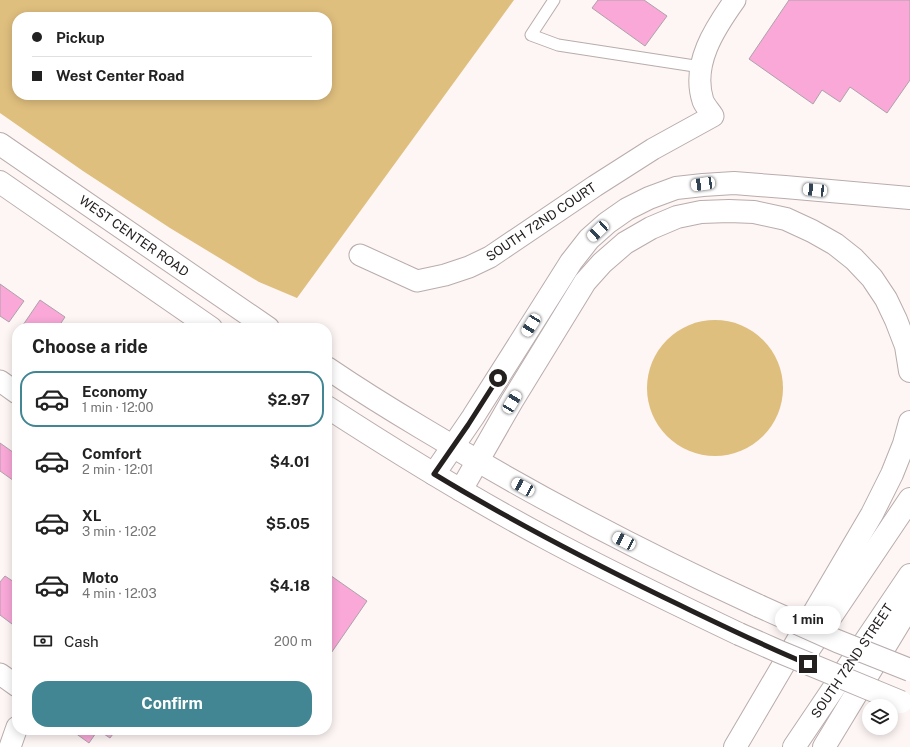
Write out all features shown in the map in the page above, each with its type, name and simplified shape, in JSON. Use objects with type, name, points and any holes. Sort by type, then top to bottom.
[{"type":"main road","name":"WEST CENTER ROAD","points":[[0,144],[261,323]]},
{"type":"main road","points":[[0,182],[204,323]]},
{"type":"main road","points":[[434,474],[473,417],[571,262],[589,239],[607,223],[627,210],[649,198],[676,188],[703,184],[734,183],[786,186],[910,198]]},
{"type":"main road","points":[[461,490],[516,395],[585,282],[602,263],[625,243],[651,228],[677,217],[702,212],[754,212],[786,219],[835,244],[854,259],[872,278],[886,299],[906,346],[910,371]]},
{"type":"main road","points":[[332,371],[453,447],[611,534],[759,606],[837,641],[910,670]]},
{"type":"main road","points":[[332,410],[461,490],[540,535],[588,560],[739,634],[905,704]]},
{"type":"main road","points":[[735,747],[872,514],[892,474],[904,444],[910,422]]},
{"type":"main road","points":[[743,747],[910,499]]},
{"type":"main road","name":"SOUTH 72ND STREET","points":[[794,747],[910,575]]},
{"type":"main road","points":[[824,747],[910,605]]},
{"type":"street","points":[[701,67],[709,42],[735,0]]},
{"type":"street","name":"SOUTH 72ND COURT","points":[[360,254],[417,281],[445,276],[490,257],[653,149],[713,116],[703,101],[700,84],[701,67]]},
{"type":"street","points":[[0,381],[12,389]]},
{"type":"street","points":[[0,674],[12,682]]},
{"type":"street","points":[[10,747],[14,735]]},
{"type":"lane","points":[[554,0],[531,35],[558,45],[701,67]]},
{"type":"shaded area","points":[[0,0],[514,0],[297,298],[259,282],[170,228],[83,171],[0,113]]},
{"type":"shaded area","points":[[715,320],[741,325],[763,340],[778,362],[783,388],[778,414],[763,436],[741,451],[715,456],[689,451],[667,436],[652,414],[647,388],[652,362],[667,340],[689,325]]},
{"type":"building","points":[[598,0],[644,0],[667,16],[645,46],[592,8]]},
{"type":"building","points":[[789,0],[910,0],[910,80],[887,113],[850,87],[840,102],[822,90],[813,104],[749,59]]},
{"type":"building","points":[[0,284],[24,301],[9,322],[0,316]]},
{"type":"building","points":[[40,300],[65,317],[61,323],[24,323]]},
{"type":"building","points":[[0,443],[12,451],[12,479],[0,471]]},
{"type":"building","points":[[5,576],[12,581],[12,624],[0,615],[0,582]]},
{"type":"building","points":[[332,576],[367,601],[332,652]]},
{"type":"building","points":[[78,735],[95,735],[89,743]]},
{"type":"building","points":[[106,735],[112,735],[110,738]]},
{"type":"route","points":[[498,378],[434,474],[502,514],[588,560],[739,634],[808,664]]}]
